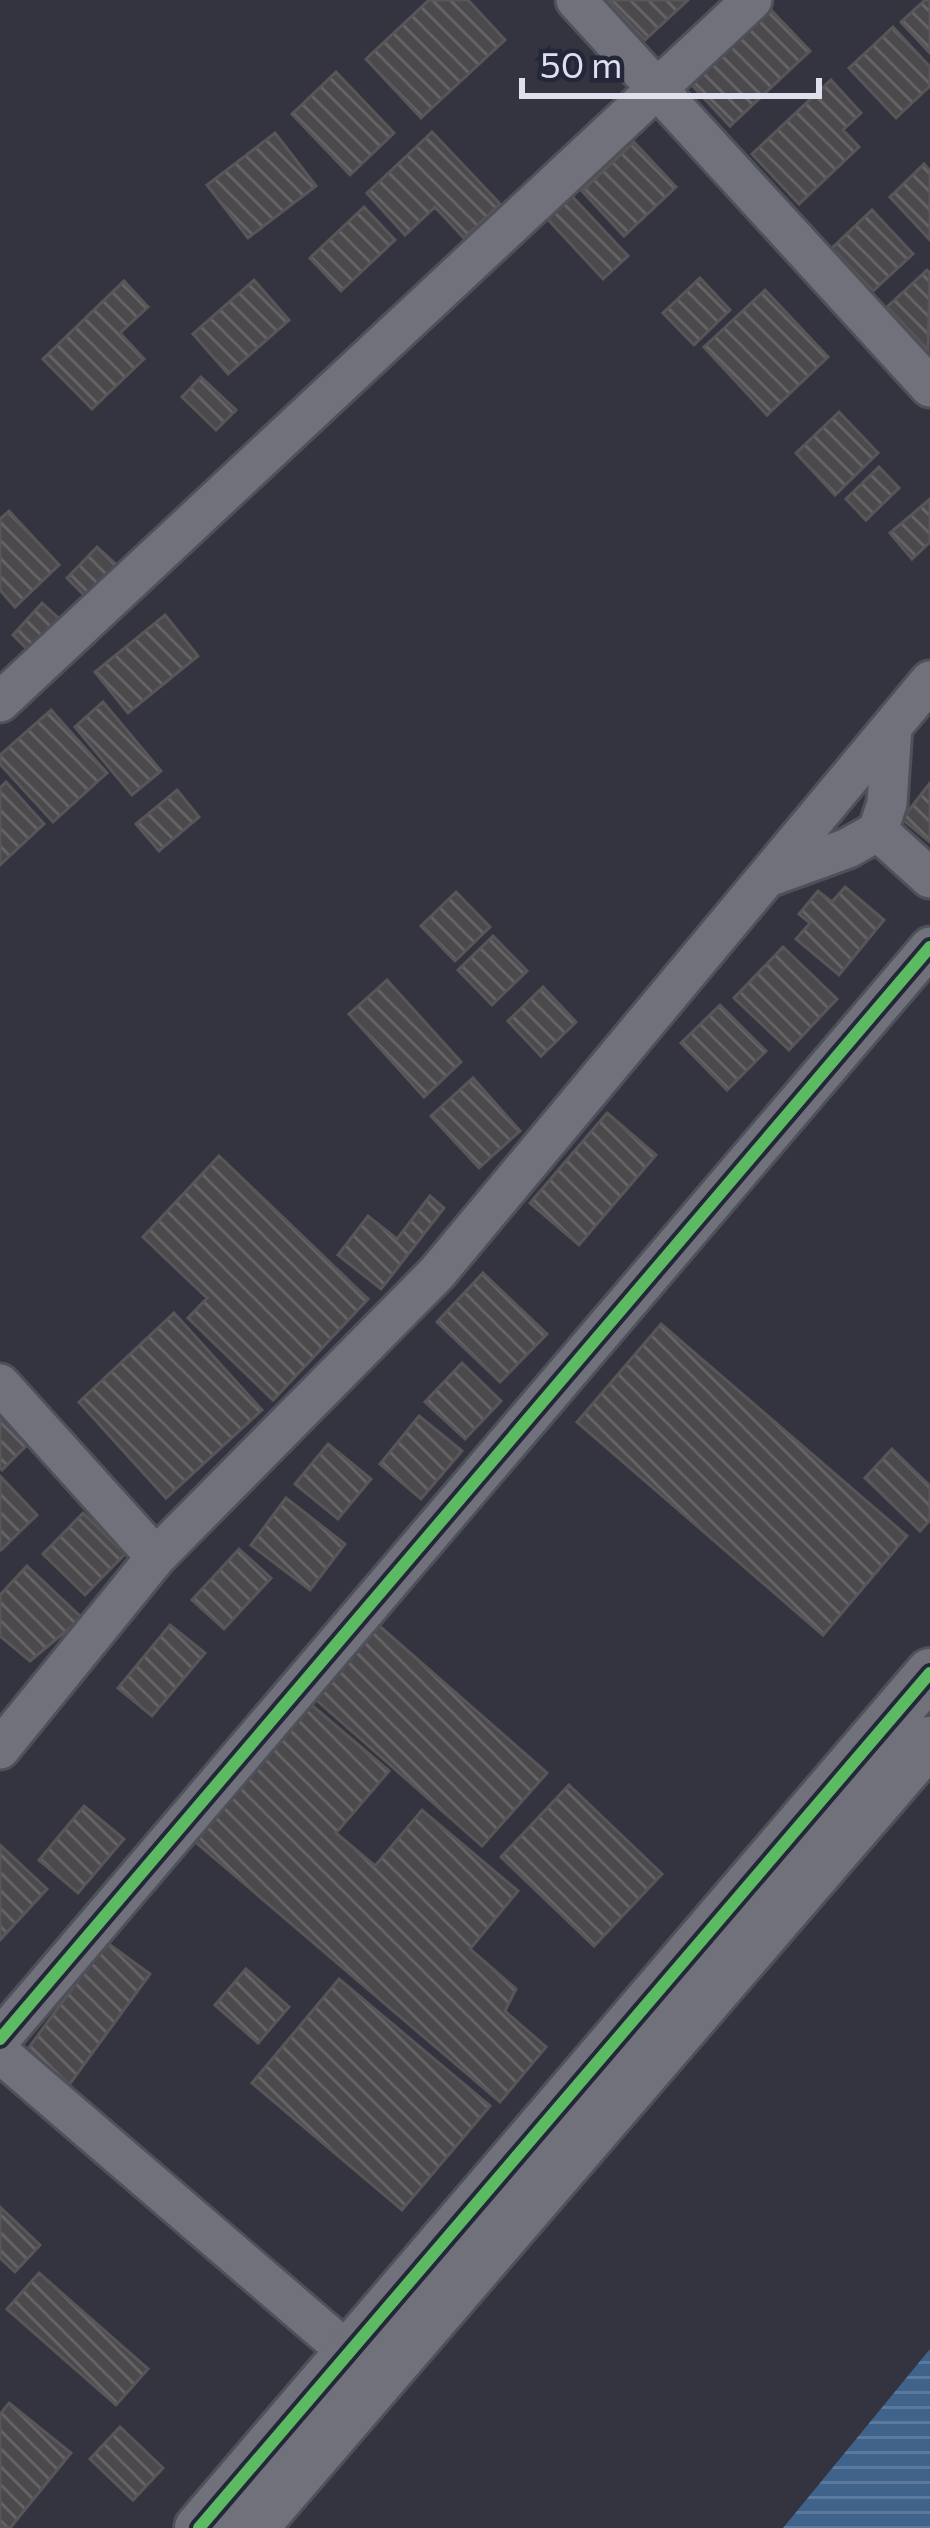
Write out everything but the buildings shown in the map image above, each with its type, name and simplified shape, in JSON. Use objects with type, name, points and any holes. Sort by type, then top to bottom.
[{"type":"street","points":[[575,0],[930,387]]},
{"type":"street","points":[[0,702],[752,0]]},
{"type":"street","points":[[0,1749],[156,1557],[437,1273],[930,681]]},
{"type":"street","points":[[766,878],[848,848],[878,831],[887,803],[892,727]]},
{"type":"street","points":[[878,831],[930,878]]},
{"type":"street","points":[[0,2039],[930,947]]},
{"type":"street","points":[[0,1384],[156,1557]]},
{"type":"street","points":[[200,2528],[930,1672]]},
{"type":"street","points":[[254,2528],[930,1742]]},
{"type":"street","points":[[0,2053],[349,2353]]},
{"type":"water","points":[[930,2349],[930,2528],[783,2528]]},
{"type":"cycle path","points":[[0,2039],[930,947]]},
{"type":"cycle path","points":[[199,2528],[930,1673]]}]
